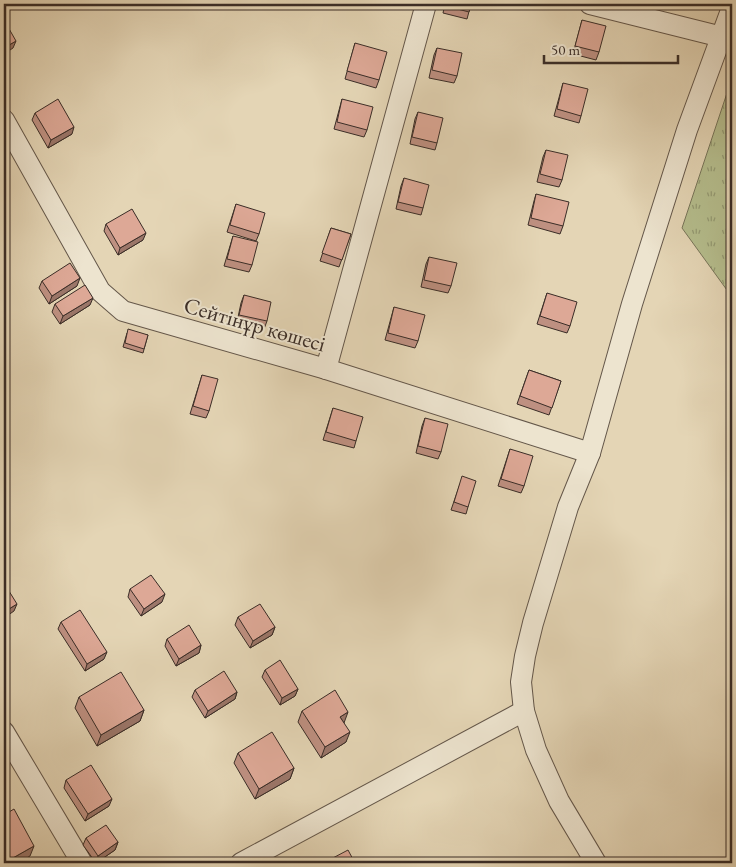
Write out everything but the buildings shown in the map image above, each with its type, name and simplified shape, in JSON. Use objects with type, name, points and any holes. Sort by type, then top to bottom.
[{"type":"street","points":[[326,369],[426,4]]},
{"type":"street","points":[[590,4],[722,37]]},
{"type":"street","points":[[596,863],[559,801],[536,750],[524,711],[521,682],[525,656],[532,623],[568,507],[590,454],[632,304],[687,130],[722,37],[731,4]]},
{"type":"street","name":"Сейтінұр көшесі","points":[[5,125],[100,291],[123,311],[326,369],[590,454]]},
{"type":"street","points":[[241,863],[524,711]]},
{"type":"street","points":[[4,732],[82,863]]},
{"type":"green space","points":[[732,78],[732,297],[682,228]]}]
